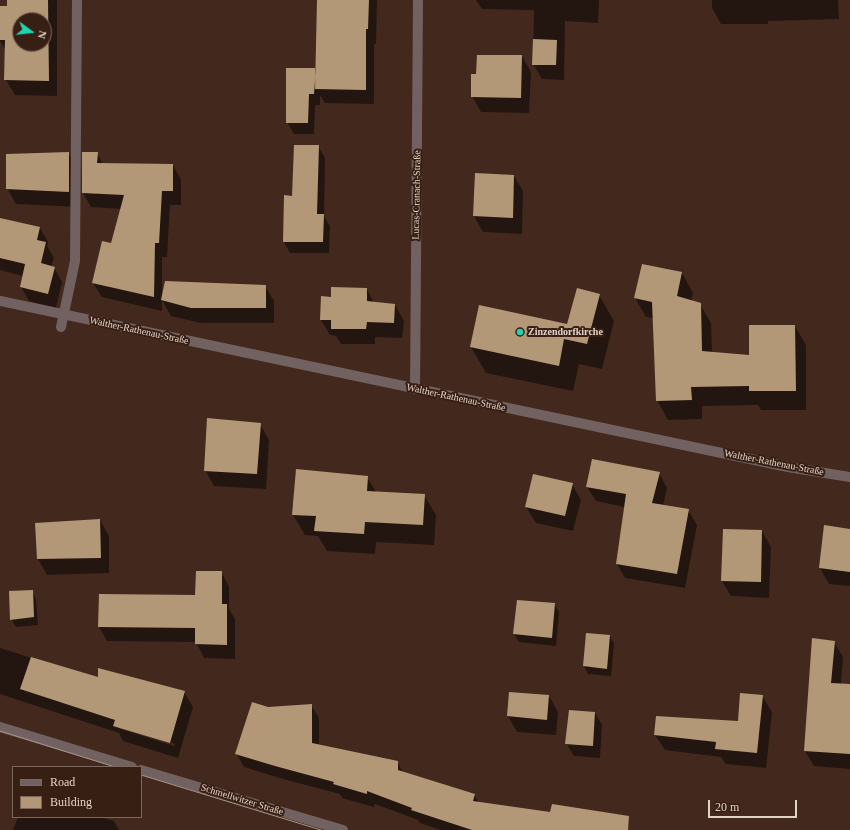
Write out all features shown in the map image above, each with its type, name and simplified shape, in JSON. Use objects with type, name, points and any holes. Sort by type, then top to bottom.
[{"type":"street","points":[[61,327],[74,262],[77,0]]},
{"type":"street","name":"Lucas-Cranach-Straße","points":[[415,389],[418,0]]},
{"type":"street","name":"Walther-Rathenau-Straße","points":[[0,301],[788,468],[850,477]]},
{"type":"street","points":[[0,727],[129,766]]},
{"type":"street","name":"Schmellwitzer Straße","points":[[142,770],[343,830]]},
{"type":"building","points":[[7,0],[48,0],[48,12],[12,12],[12,52],[49,52],[49,81],[4,80],[5,40],[0,40],[0,6],[7,6]]},
{"type":"building","points":[[317,0],[369,0],[368,29],[366,29],[366,90],[315,89]]},
{"type":"building","points":[[533,39],[557,40],[556,65],[532,65]]},
{"type":"building","points":[[477,55],[522,55],[521,98],[471,97],[471,74],[476,74]]},
{"type":"building","points":[[286,68],[316,68],[314,94],[309,94],[308,123],[286,123]]},
{"type":"building","points":[[294,145],[319,145],[317,214],[324,214],[323,242],[283,242],[284,195],[292,196]]},
{"type":"building","points":[[69,152],[69,192],[6,189],[6,154]]},
{"type":"building","points":[[82,152],[98,152],[97,163],[173,164],[173,191],[162,191],[159,243],[155,243],[154,297],[92,283],[102,241],[111,243],[124,195],[82,193]]},
{"type":"building","points":[[475,173],[514,175],[513,218],[473,216]]},
{"type":"building","points":[[0,218],[40,227],[37,240],[46,242],[41,263],[55,267],[48,294],[20,287],[25,264],[0,258]]},
{"type":"building","points":[[642,264],[682,272],[677,296],[701,303],[702,351],[749,355],[749,325],[795,325],[796,391],[749,391],[749,386],[691,387],[692,400],[656,401],[652,302],[634,298]]},
{"type":"building","points":[[165,281],[266,285],[266,308],[191,308],[161,300]]},
{"type":"building","points":[[331,287],[367,288],[367,301],[395,304],[394,323],[367,322],[366,329],[331,329],[331,320],[320,320],[321,296],[331,297]]},
{"type":"building","name":"Zinzendorfkirche","points":[[577,288],[600,294],[587,344],[564,339],[559,366],[470,347],[479,305],[567,324]]},
{"type":"building","points":[[207,418],[261,423],[257,474],[204,471]]},
{"type":"building","points":[[592,459],[660,472],[652,503],[689,509],[677,574],[616,564],[626,494],[586,487]]},
{"type":"building","points":[[296,469],[368,476],[367,491],[425,494],[423,525],[365,522],[364,534],[314,531],[316,516],[292,515]]},
{"type":"building","points":[[533,474],[573,483],[565,516],[525,507]]},
{"type":"building","points":[[100,519],[101,558],[37,559],[35,523]]},
{"type":"building","points":[[824,525],[850,529],[850,572],[819,568]]},
{"type":"building","points":[[723,529],[762,530],[761,582],[721,581]]},
{"type":"building","points":[[196,571],[222,571],[222,604],[227,604],[227,645],[195,644],[195,628],[98,627],[99,594],[195,595]]},
{"type":"building","points":[[33,590],[34,617],[10,620],[9,591]]},
{"type":"building","points":[[517,600],[555,603],[552,638],[513,634]]},
{"type":"building","points":[[586,633],[610,635],[607,669],[583,666]]},
{"type":"building","points":[[812,638],[835,641],[831,683],[850,684],[850,754],[804,751]]},
{"type":"building","points":[[31,657],[98,677],[98,668],[185,691],[170,743],[113,726],[115,720],[20,689]]},
{"type":"building","points":[[509,692],[549,695],[547,720],[507,716]]},
{"type":"building","points":[[740,693],[763,695],[757,753],[715,749],[716,742],[654,735],[656,716],[738,721]]},
{"type":"building","points":[[252,702],[268,707],[312,704],[312,743],[398,761],[398,770],[475,794],[473,801],[550,812],[552,804],[629,816],[628,830],[472,830],[411,810],[412,808],[367,791],[367,794],[333,784],[334,782],[235,754]]},
{"type":"building","points":[[569,710],[595,712],[593,746],[565,744]]},
{"type":"tram line","points":[[0,731],[112,766]]},
{"type":"tram line","points":[[142,775],[321,830]]},
{"type":"place","name":"Zinzendorfkirche","points":[[520,332]]}]
